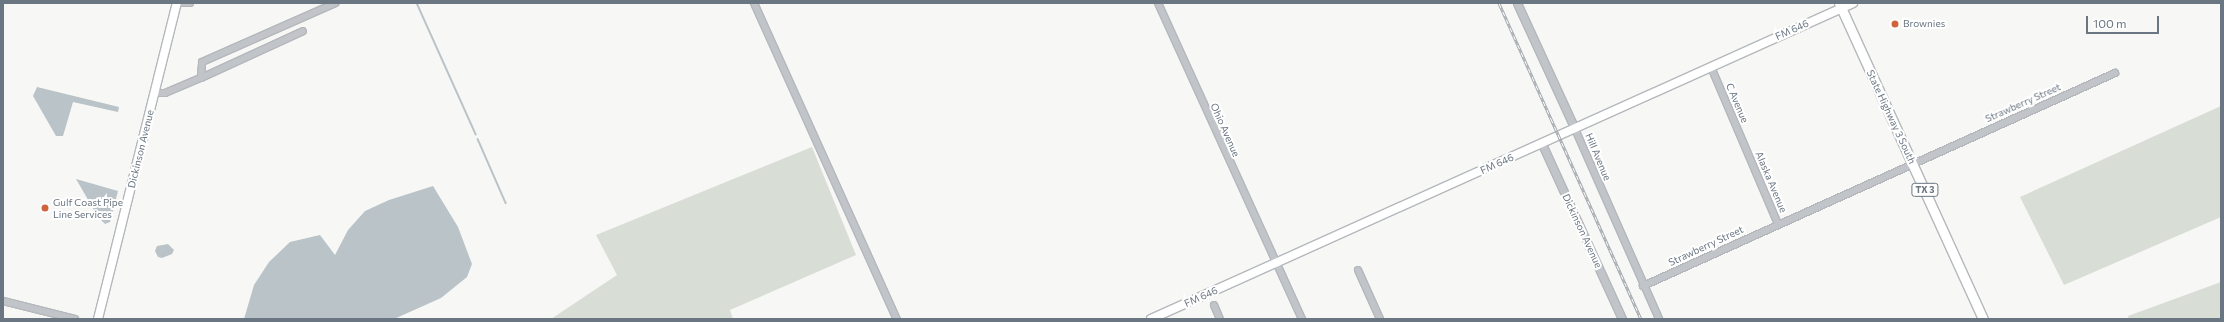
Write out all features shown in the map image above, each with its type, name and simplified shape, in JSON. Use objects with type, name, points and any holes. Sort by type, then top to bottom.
[{"type":"main road","name":"Dickinson Avenue","points":[[98,319],[177,3]]},
{"type":"main road","name":"FM 646","points":[[1151,319],[1542,144],[1840,6],[1853,3]]},
{"type":"main road","name":"State Highway 3 South","points":[[1840,6],[1983,319]]},
{"type":"street","points":[[182,3],[190,3]]},
{"type":"street","points":[[202,78],[202,62],[336,3]]},
{"type":"street","points":[[754,3],[897,319]]},
{"type":"street","name":"Ohio Avenue","points":[[1158,3],[1267,247],[1277,263],[1302,319]]},
{"type":"street","name":"Hill Avenue","points":[[1517,3],[1575,129],[1658,319]]},
{"type":"street","points":[[155,94],[165,92],[202,78],[303,31]]},
{"type":"street","name":"C Avenue","points":[[1711,67],[1745,147]]},
{"type":"street","name":"Strawberry Street","points":[[1643,286],[1826,202],[2114,74]]},
{"type":"street","name":"Dickinson Avenue","points":[[1542,144],[1622,319]]},
{"type":"street","name":"Alaska Avenue","points":[[1745,147],[1778,224]]},
{"type":"street","points":[[1358,270],[1380,319]]},
{"type":"street","points":[[3,301],[74,319]]},
{"type":"street","points":[[1214,305],[1220,319]]},
{"type":"shaded area","points":[[37,87],[119,107],[118,112],[73,102],[63,136],[56,136],[33,96]]},
{"type":"shaded area","points":[[2221,106],[2221,217],[2064,285],[2020,197]]},
{"type":"shaded area","points":[[812,147],[856,255],[730,310],[733,319],[551,319],[617,275],[596,235]]},
{"type":"shaded area","points":[[76,179],[118,191],[110,222],[105,224],[98,217]]},
{"type":"shaded area","points":[[433,186],[458,227],[472,264],[467,277],[441,298],[394,319],[244,319],[254,285],[269,262],[290,242],[320,235],[335,255],[348,230],[365,211],[389,200]]},
{"type":"shaded area","points":[[168,244],[174,250],[172,254],[162,258],[158,257],[155,251],[157,246]]},
{"type":"shaded area","points":[[2221,282],[2221,319],[2129,319],[2128,316]]},
{"type":"waterway","points":[[417,3],[476,134]]},
{"type":"waterway","points":[[478,139],[506,203]]},
{"type":"railway","points":[[1499,3],[1641,319]]},
{"type":"place","name":"Brownies","points":[[1895,24]]},
{"type":"place","name":"Gulf Coast Pipe Line Services","points":[[45,208]]}]
